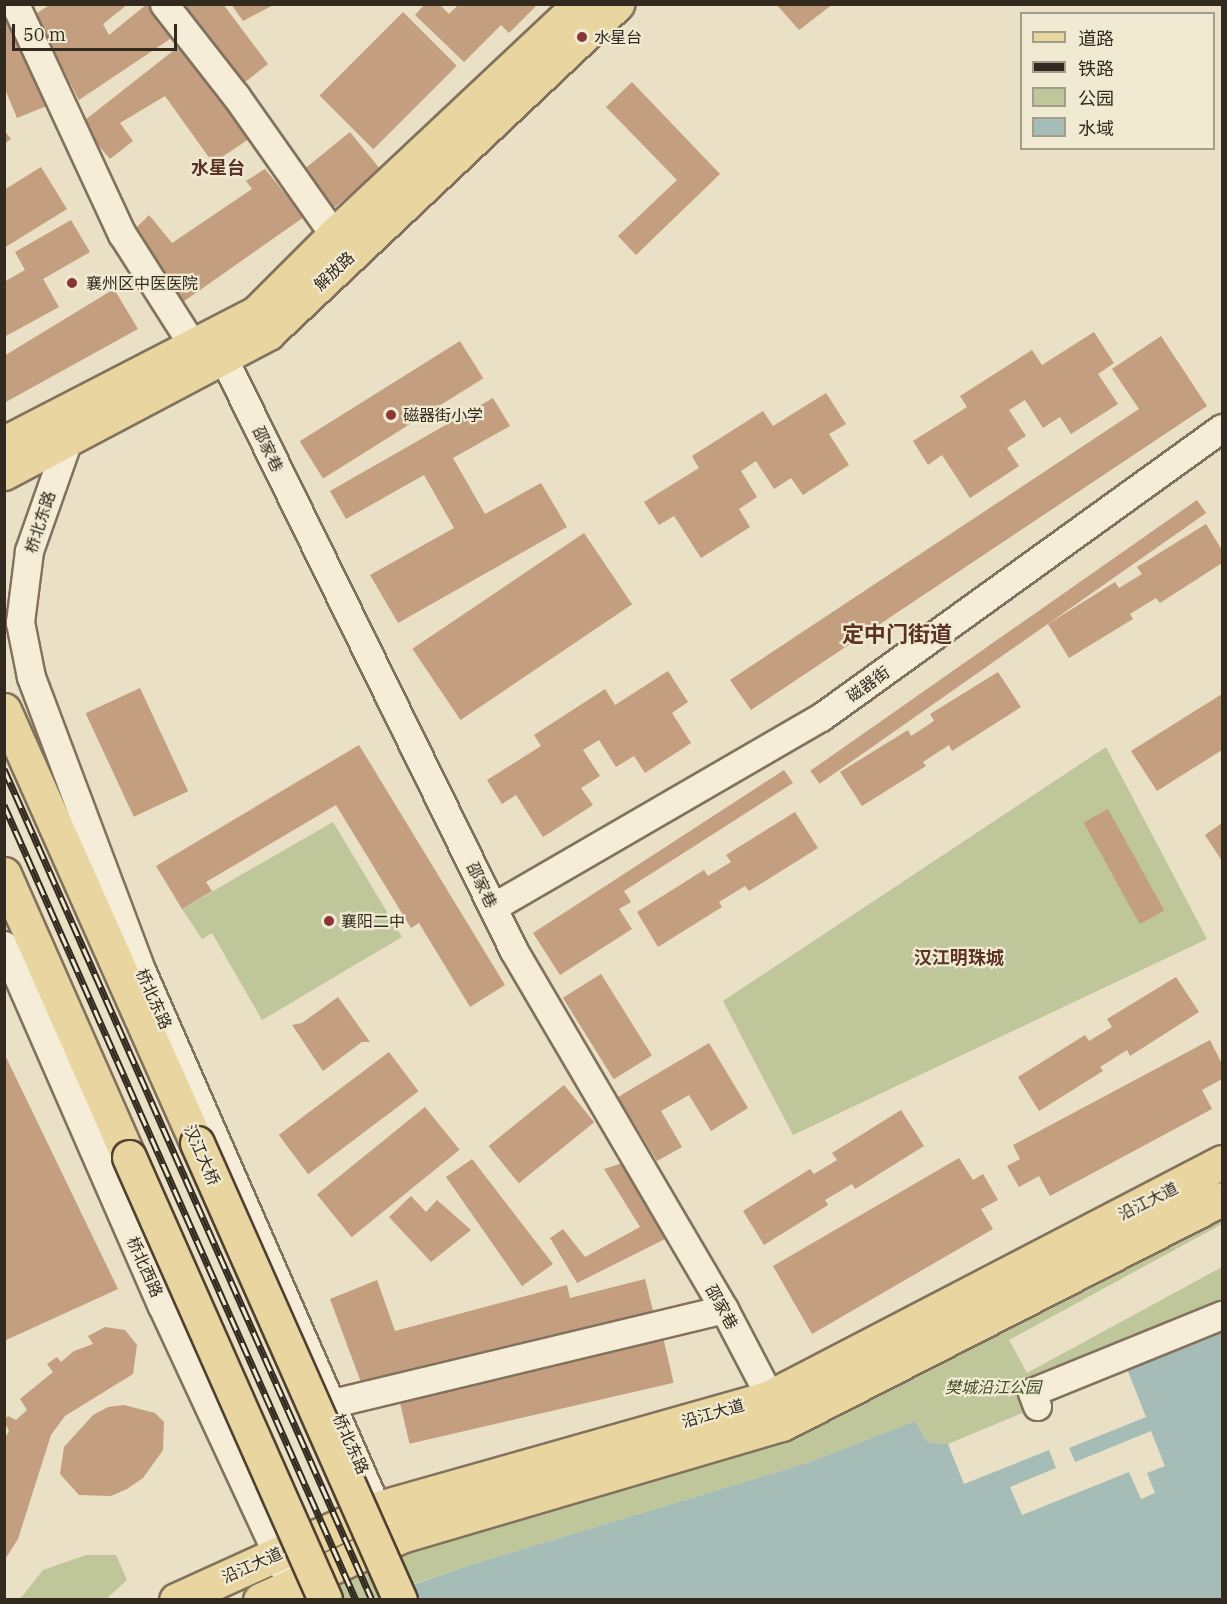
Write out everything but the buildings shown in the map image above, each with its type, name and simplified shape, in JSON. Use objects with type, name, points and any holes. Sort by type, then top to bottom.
[{"type":"main road","name":"解放路","points":[[4,473],[68,440],[208,352],[256,313],[334,235],[580,4]]},
{"type":"main road","name":"解放路","points":[[4,443],[208,352],[268,333],[617,4]]},
{"type":"main road","points":[[4,499],[68,440]]},
{"type":"main road","name":"汉江大桥","points":[[4,710],[400,1599]]},
{"type":"main road","points":[[4,874],[325,1599]]},
{"type":"main road","name":"沿江大道","points":[[176,1599],[379,1508],[770,1397],[1222,1162]]},
{"type":"main road","name":"沿江大道","points":[[260,1599],[391,1541],[782,1424],[1222,1199]]},
{"type":"street","name":"邵家巷","points":[[15,4],[122,234],[208,352],[493,908],[724,1309],[770,1397]]},
{"type":"street","points":[[164,4],[236,96],[334,235]]},
{"type":"street","name":"磁器街","points":[[493,908],[821,717],[1222,428]]},
{"type":"street","name":"桥北东路","points":[[68,440],[29,551],[20,622],[31,677],[139,965],[379,1508],[391,1541]]},
{"type":"street","name":"桥北西路","points":[[4,945],[162,1306],[292,1586]]},
{"type":"street","points":[[333,1403],[724,1309]]},
{"type":"street","points":[[1037,1406],[1032,1392],[1222,1315]]},
{"type":"green space","points":[[1106,747],[1207,939],[793,1135],[723,1001]]},
{"type":"green space","points":[[333,822],[402,937],[262,1020],[212,933],[202,939],[182,909]]},
{"type":"green space","name":"樊城沿江公园","points":[[1222,1189],[1222,1224],[1009,1340],[1027,1373],[1222,1267],[1222,1315],[1033,1392],[1037,1406],[948,1444],[927,1442],[915,1421],[807,1463],[470,1565],[369,1599],[260,1600]]},
{"type":"green space","points":[[86,1555],[116,1555],[127,1580],[106,1599],[20,1599],[43,1570]]},
{"type":"water","points":[[1222,1327],[1222,1599],[369,1600],[470,1565],[807,1463],[915,1421],[927,1442],[948,1444]]},
{"type":"pier","points":[[1127,1369],[1146,1417],[1069,1448],[1075,1462],[1151,1431],[1165,1466],[1147,1473],[1155,1493],[1141,1499],[1129,1472],[1022,1515],[1010,1487],[1056,1468],[1049,1450],[964,1484],[948,1444]]},
{"type":"railway","points":[[4,769],[372,1600]]},
{"type":"railway","points":[[4,805],[356,1600]]},
{"type":"place","name":"水星台","points":[[582,37]]},
{"type":"place","name":"襄州区中医医院","points":[[72,283]]},
{"type":"place","name":"磁器街小学","points":[[391,415]]},
{"type":"place","name":"襄阳二中","points":[[329,921]]},
{"type":"district","name":"水星台","points":[[218,168]]},
{"type":"district","name":"定中门街道","points":[[897,634]]},
{"type":"district","name":"汉江明珠城","points":[[959,958]]}]
